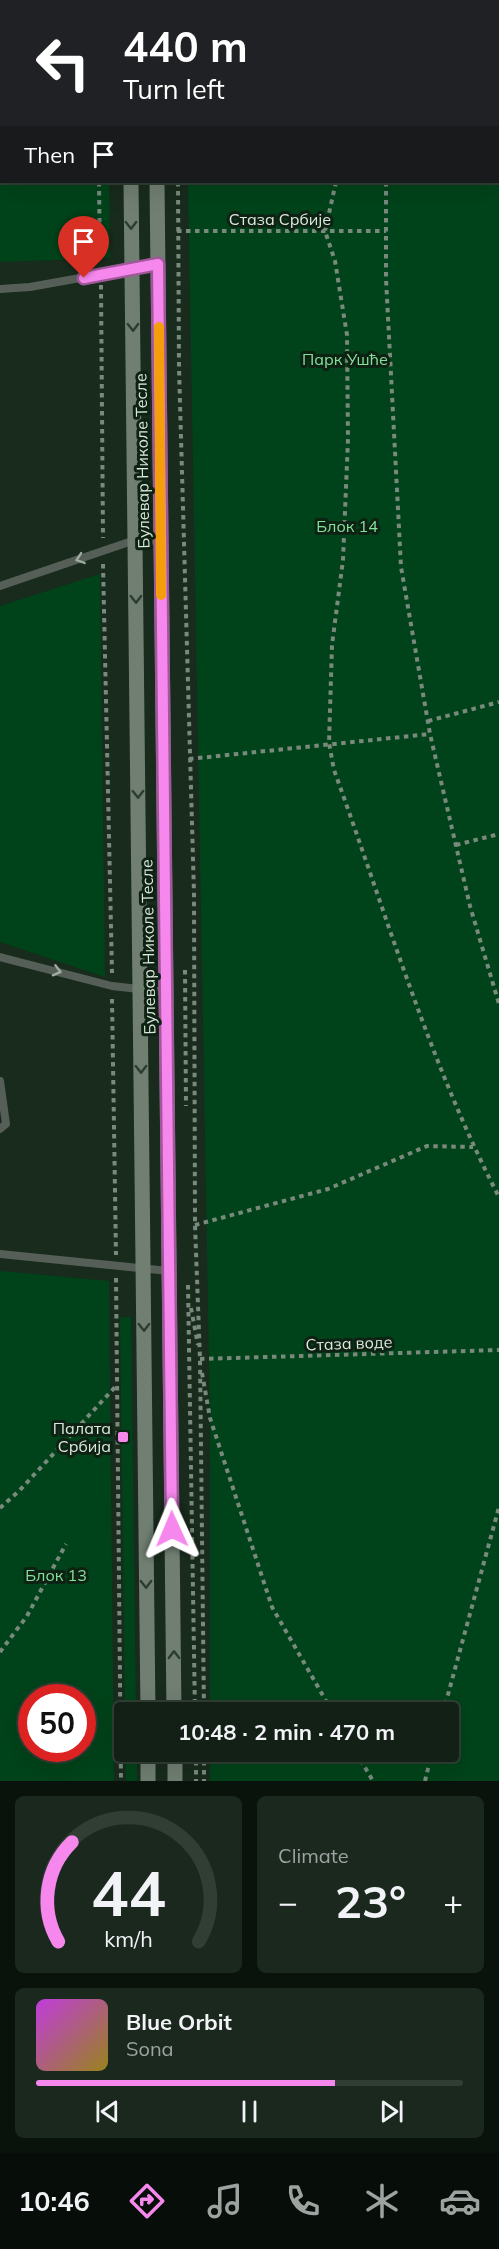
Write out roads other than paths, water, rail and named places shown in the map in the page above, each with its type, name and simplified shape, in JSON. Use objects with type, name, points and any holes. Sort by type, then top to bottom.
[{"type":"main road","name":"Булевар Николе Тесле","points":[[131,183],[148,1702]]},
{"type":"main road","name":"Булевар Николе Тесле","points":[[157,183],[174,1702]]},
{"type":"main road","points":[[148,1762],[148,1781]]},
{"type":"main road","points":[[175,1762],[175,1781]]},
{"type":"lane","points":[[0,289],[30,287],[158,264]]},
{"type":"lane","points":[[0,586],[135,540],[161,541]]},
{"type":"lane","points":[[0,957],[112,986],[166,992]]},
{"type":"lane","points":[[0,1081],[6,1124],[0,1129]]},
{"type":"lane","points":[[0,1254],[170,1271]]},
{"type":"place","name":"Палата Србија","points":[[123,1437]]},
{"type":"park label","name":"Парк Ушће","points":[[345,359]]},
{"type":"park label","name":"Блок 14","points":[[347,526]]},
{"type":"park label","name":"Блок 13","points":[[56,1575]]}]
